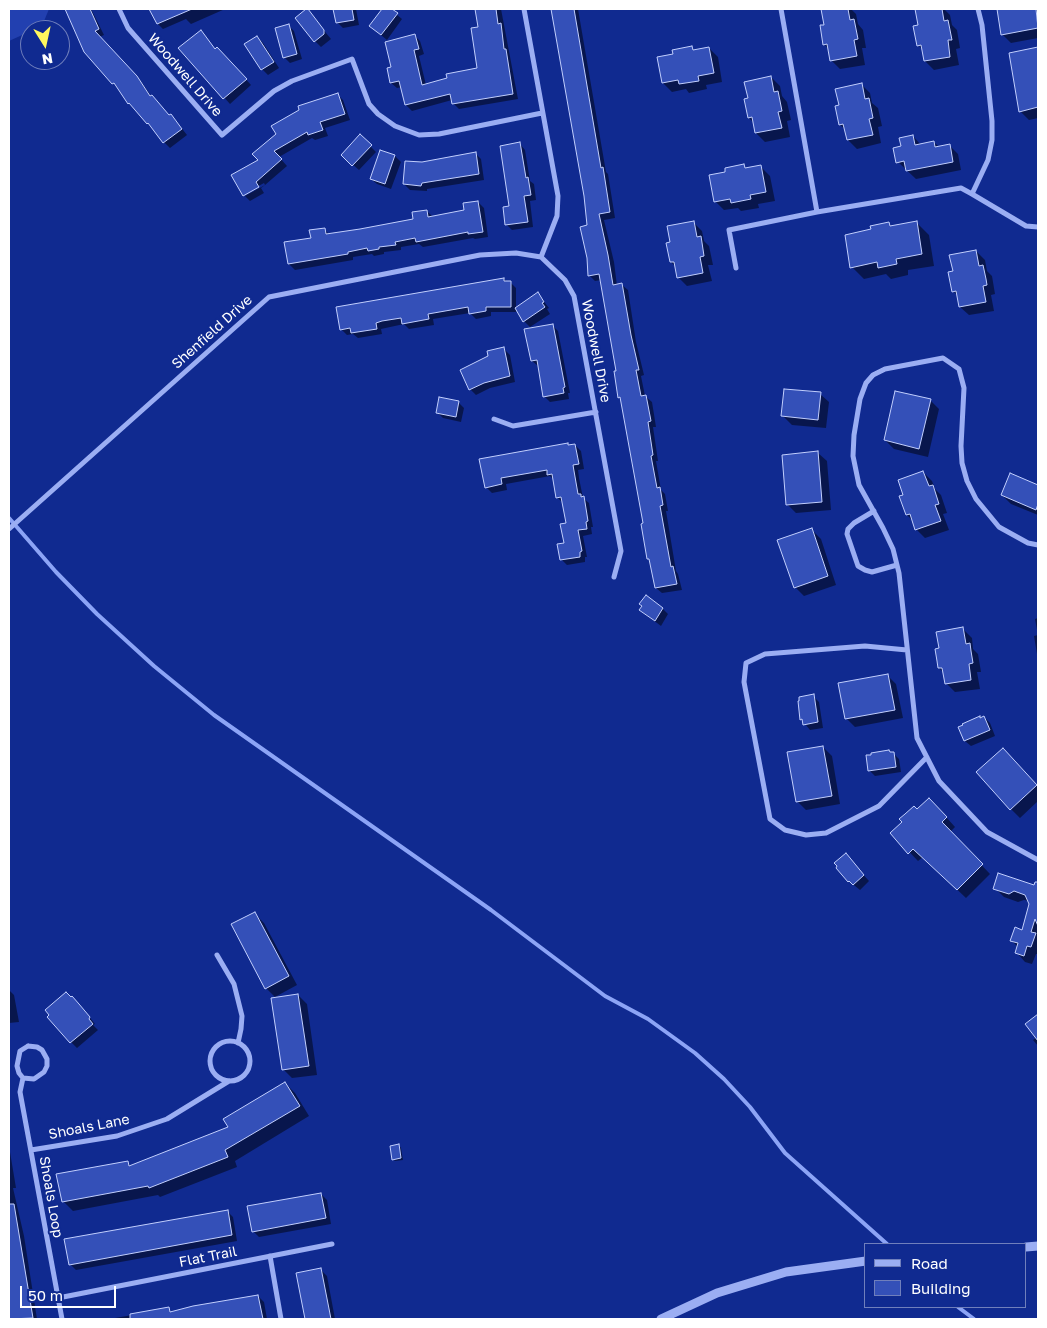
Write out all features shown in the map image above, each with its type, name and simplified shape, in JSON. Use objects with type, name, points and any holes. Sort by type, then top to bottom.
[{"type":"street","name":"Woodwell Drive","points":[[118,9],[128,28],[222,135],[274,91],[292,81],[352,59],[369,104],[378,114],[395,126],[420,135],[438,134],[542,113]]},
{"type":"street","points":[[524,9],[558,196],[557,216],[541,257]]},
{"type":"street","points":[[781,9],[817,212]]},
{"type":"street","points":[[972,194],[988,160],[992,140],[992,121],[982,25],[978,9]]},
{"type":"street","points":[[736,268],[729,230],[817,212],[961,188],[1026,226],[1038,227]]},
{"type":"street","name":"Shenfield Drive","points":[[9,529],[269,297],[480,255],[516,252],[541,257]]},
{"type":"street","name":"Woodwell Drive","points":[[541,257],[565,280],[574,296],[621,550],[614,577]]},
{"type":"street","points":[[1038,545],[1028,543],[1000,527],[986,512],[967,481],[960,446],[964,388],[959,370],[943,358],[886,368],[873,375],[866,383],[860,399],[855,426],[853,456],[859,485],[893,549],[897,565],[902,592],[917,738],[939,781],[987,832],[1038,860]]},
{"type":"street","points":[[494,419],[514,426],[596,412]]},
{"type":"street","points":[[874,511],[854,523],[848,529],[847,534],[858,566],[872,572],[897,565]]},
{"type":"street","points":[[907,650],[865,646],[765,654],[746,664],[744,682],[770,819],[785,830],[806,835],[826,833],[879,806],[927,757]]},
{"type":"street","points":[[217,955],[234,984],[242,1016],[242,1030],[238,1043],[232,1041],[220,1044],[212,1053],[210,1059],[212,1071],[216,1076],[222,1080],[229,1081]]},
{"type":"street","name":"Shoals Lane","points":[[31,1150],[118,1136],[167,1119],[229,1081],[242,1077],[249,1065],[249,1059],[247,1052],[238,1043]]},
{"type":"street","name":"Shoals Loop","points":[[28,1046],[37,1047],[45,1054],[47,1066],[44,1072],[34,1079],[23,1078],[19,1073],[18,1066],[20,1051],[28,1046]]},
{"type":"street","name":"Shoals Loop","points":[[23,1078],[20,1092],[62,1319]]},
{"type":"street","name":"Flat Trail","points":[[58,1298],[332,1244]]},
{"type":"street","points":[[270,1256],[281,1319]]},
{"type":"street","points":[[662,1319],[717,1293],[786,1272],[864,1262]]},
{"type":"shaded area","points":[[9,9],[49,9],[44,20],[20,20],[20,36],[9,41]]},
{"type":"building","points":[[65,9],[90,9],[99,29],[95,31],[137,76],[150,96],[152,95],[169,115],[171,114],[182,129],[163,143],[148,123],[128,104],[114,83],[112,84],[84,52]]},
{"type":"building","points":[[149,9],[192,9],[157,24]]},
{"type":"building","points":[[308,9],[324,30],[324,34],[314,42],[295,18]]},
{"type":"building","points":[[333,9],[352,9],[354,20],[336,23]]},
{"type":"building","points":[[382,9],[392,9],[398,13],[381,35],[369,26]]},
{"type":"building","points":[[475,9],[496,9],[498,24],[501,23],[513,94],[452,104],[450,94],[405,105],[399,81],[390,83],[387,68],[391,67],[385,42],[415,34],[419,49],[414,50],[422,85],[447,78],[446,74],[477,68],[471,28],[478,27]]},
{"type":"building","points":[[551,9],[574,9],[610,212],[599,214],[613,285],[622,283],[639,370],[636,370],[641,396],[646,395],[651,421],[648,422],[653,455],[651,456],[657,488],[660,487],[663,505],[660,506],[671,567],[673,566],[677,584],[655,588],[649,559],[647,559],[641,524],[643,523],[620,397],[618,398],[614,371],[616,371],[599,274],[588,276],[587,258],[580,227],[587,225],[584,196]]},
{"type":"building","points":[[821,9],[848,9],[850,20],[854,19],[858,39],[854,40],[857,56],[830,61],[827,44],[823,45],[820,25],[824,25]]},
{"type":"building","points":[[915,9],[942,9],[944,21],[948,20],[952,40],[948,40],[950,57],[924,61],[921,45],[917,46],[913,26],[918,25]]},
{"type":"building","points":[[997,9],[1036,9],[1038,28],[1001,35]]},
{"type":"building","points":[[289,24],[297,54],[283,58],[275,28]]},
{"type":"building","points":[[201,30],[215,49],[217,47],[247,79],[223,99],[178,48]]},
{"type":"building","points":[[257,36],[274,62],[261,70],[244,44]]},
{"type":"building","points":[[692,46],[693,50],[709,47],[714,73],[698,76],[699,81],[679,84],[678,80],[662,83],[657,57],[673,54],[672,50]]},
{"type":"building","points":[[1038,47],[1038,107],[1019,112],[1009,53]]},
{"type":"building","points":[[771,76],[774,92],[778,91],[782,111],[778,112],[782,128],[755,133],[752,117],[748,118],[744,99],[748,98],[744,82]]},
{"type":"building","points":[[862,83],[865,99],[869,98],[873,118],[869,119],[873,135],[847,140],[843,124],[839,125],[835,106],[839,105],[835,89]]},
{"type":"building","points":[[338,93],[345,114],[320,122],[323,130],[308,135],[307,132],[274,151],[282,159],[256,182],[259,187],[243,196],[231,175],[258,160],[252,154],[276,134],[271,126],[299,110],[298,106]]},
{"type":"building","points":[[360,134],[372,145],[352,166],[341,155]]},
{"type":"building","points":[[913,135],[915,145],[934,141],[935,147],[950,144],[953,162],[906,171],[904,161],[896,163],[893,148],[901,146],[899,138]]},
{"type":"building","points":[[520,142],[531,195],[524,196],[528,222],[505,225],[503,207],[509,206],[500,146]]},
{"type":"building","points":[[380,150],[395,155],[385,184],[370,179]]},
{"type":"building","points":[[476,152],[479,174],[422,183],[421,186],[403,184],[405,161],[422,162]]},
{"type":"building","points":[[744,164],[745,168],[761,165],[766,192],[750,195],[751,199],[731,203],[730,199],[714,202],[709,175],[725,172],[725,168]]},
{"type":"building","points":[[478,201],[483,232],[468,234],[468,232],[416,242],[415,238],[395,242],[396,245],[379,247],[379,249],[368,251],[367,248],[348,252],[348,254],[288,264],[284,242],[311,238],[309,230],[325,228],[326,234],[360,229],[413,219],[412,212],[427,210],[428,217],[464,210],[463,203]]},
{"type":"building","points":[[694,221],[697,237],[701,236],[704,256],[700,257],[703,273],[677,278],[674,262],[670,262],[666,243],[670,242],[667,226]]},
{"type":"building","points":[[917,221],[922,254],[896,259],[897,264],[878,268],[877,262],[850,268],[845,235],[871,229],[870,226],[889,222],[890,226]]},
{"type":"building","points":[[976,250],[979,266],[983,265],[986,279],[987,285],[983,286],[986,302],[959,307],[956,291],[952,292],[948,272],[953,271],[949,255]]},
{"type":"building","points":[[504,278],[504,281],[511,281],[511,307],[486,307],[486,311],[469,314],[468,307],[428,314],[429,319],[402,324],[401,318],[382,321],[376,323],[377,329],[351,333],[350,328],[340,330],[336,307]]},
{"type":"building","points":[[538,292],[545,307],[523,322],[515,308]]},
{"type":"building","points":[[553,324],[565,387],[563,388],[564,393],[543,397],[537,360],[531,361],[524,329]]},
{"type":"building","points":[[504,347],[510,376],[484,383],[469,390],[460,370],[488,356],[487,351]]},
{"type":"building","points":[[784,389],[821,392],[818,420],[781,416]]},
{"type":"building","points":[[895,391],[931,399],[919,449],[884,440]]},
{"type":"building","points":[[439,397],[459,401],[456,417],[436,413]]},
{"type":"building","points":[[568,443],[568,445],[575,444],[579,464],[573,465],[574,471],[578,494],[581,494],[581,497],[584,496],[588,521],[586,522],[587,529],[578,530],[582,551],[580,552],[580,557],[560,560],[557,544],[564,543],[560,524],[566,523],[561,497],[556,498],[552,474],[547,475],[547,470],[501,478],[502,484],[485,488],[479,459]]},
{"type":"building","points":[[818,451],[822,502],[786,505],[782,455]]},
{"type":"building","points":[[923,471],[929,486],[933,485],[939,504],[935,505],[941,521],[915,530],[910,514],[906,515],[899,496],[903,495],[898,480]]},
{"type":"building","points":[[1010,473],[1038,485],[1038,504],[1036,510],[1001,495]]},
{"type":"building","points":[[812,528],[828,576],[794,588],[777,540]]},
{"type":"building","points":[[646,595],[663,608],[655,621],[639,610],[642,606],[639,604]]},
{"type":"building","points":[[963,627],[966,644],[970,643],[973,663],[969,664],[971,680],[945,684],[942,668],[938,668],[935,649],[939,648],[936,632]]},
{"type":"building","points":[[888,674],[895,710],[845,719],[838,683]]},
{"type":"building","points":[[814,694],[818,722],[803,725],[802,719],[800,720],[799,697]]},
{"type":"building","points":[[980,716],[980,718],[984,716],[990,730],[964,741],[958,727]]},
{"type":"building","points":[[823,746],[832,796],[796,802],[787,752]]},
{"type":"building","points":[[1003,748],[1037,785],[1010,810],[976,772]]},
{"type":"building","points":[[889,750],[894,752],[896,767],[868,771],[866,755]]},
{"type":"building","points":[[929,798],[947,817],[942,822],[983,864],[957,890],[913,849],[908,854],[890,833],[902,822],[899,819],[914,806],[917,809]]},
{"type":"building","points":[[846,853],[864,875],[853,885],[848,882],[834,863]]},
{"type":"building","points":[[998,873],[1034,885],[1035,882],[1038,882],[1038,926],[1035,919],[1031,932],[1036,933],[1031,947],[1027,946],[1024,956],[1015,953],[1018,943],[1010,941],[1015,927],[1022,930],[1029,904],[1025,895],[1014,891],[1009,894],[993,889]]},
{"type":"building","points":[[255,912],[289,976],[265,989],[231,924]]},
{"type":"building","points":[[66,992],[72,996],[90,1017],[89,1019],[93,1024],[70,1043],[47,1017],[49,1015],[45,1010]]},
{"type":"building","points":[[298,994],[309,1066],[282,1070],[271,998]]},
{"type":"building","points":[[1038,1014],[1038,1041],[1025,1024]]},
{"type":"building","points":[[285,1082],[300,1106],[225,1150],[228,1157],[149,1188],[148,1186],[62,1202],[56,1174],[128,1161],[129,1166],[228,1127],[223,1119]]},
{"type":"building","points":[[399,1144],[401,1158],[392,1160],[390,1146]]},
{"type":"building","points":[[321,1193],[326,1218],[252,1232],[247,1206]]},
{"type":"building","points":[[9,1204],[14,1204],[33,1318],[9,1319]]},
{"type":"building","points":[[228,1210],[232,1235],[69,1265],[64,1239]]},
{"type":"building","points":[[321,1268],[331,1319],[305,1319],[296,1273]]},
{"type":"building","points":[[258,1295],[263,1319],[130,1319],[130,1314],[169,1307],[170,1312],[193,1306]]},
{"type":"waterway","points":[[9,518],[56,572],[97,614],[154,666],[214,715],[491,910],[605,996],[648,1019],[695,1053],[724,1079],[750,1107],[785,1153],[886,1243]]},
{"type":"waterway","points":[[959,1308],[974,1319]]}]
